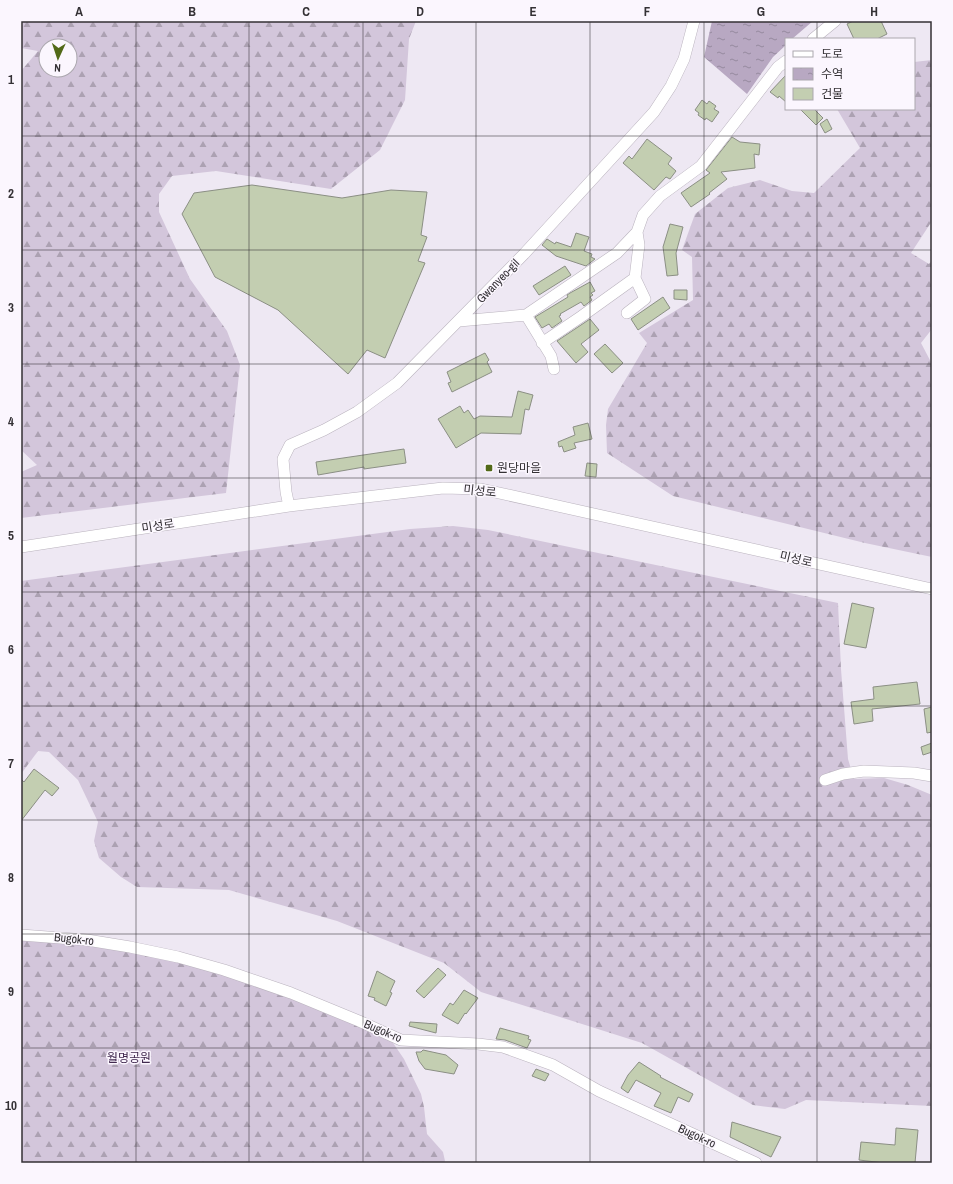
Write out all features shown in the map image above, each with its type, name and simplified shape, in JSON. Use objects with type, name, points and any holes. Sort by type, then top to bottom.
[{"type":"street","name":"Gwanyeo-gil","points":[[289,506],[286,492],[283,458],[290,445],[324,430],[357,412],[397,383],[524,254],[654,112],[671,86],[684,59],[694,21]]},
{"type":"street","points":[[814,38],[835,21]]},
{"type":"street","points":[[459,321],[526,315],[617,253],[637,232],[643,215],[660,196],[701,166],[778,67],[785,62]]},
{"type":"street","points":[[627,313],[645,300],[635,278],[639,245],[637,232]]},
{"type":"street","points":[[542,342],[582,316],[635,278]]},
{"type":"street","points":[[526,315],[551,356],[554,369]]},
{"type":"street","name":"미성로","points":[[21,547],[289,506],[443,488],[481,489],[932,589]]},
{"type":"street","points":[[825,780],[843,774],[864,771],[884,771],[932,776]]},
{"type":"street","name":"Bugok-ro","points":[[21,935],[87,940],[178,957],[224,970],[291,993],[401,1040],[478,1044],[503,1047],[553,1065],[599,1091],[756,1163]]},
{"type":"green space","points":[[24,21],[416,21],[409,39],[405,100],[380,150],[331,189],[216,171],[172,176],[159,194],[159,212],[190,279],[227,331],[240,365],[226,493],[21,518],[21,472],[37,465],[21,450],[21,71],[38,51],[21,48],[21,28]]},
{"type":"green space","points":[[932,60],[932,221],[911,253],[929,264],[932,260],[932,329],[921,343],[932,364],[932,557],[865,543],[673,496],[607,453],[606,425],[608,409],[647,343],[639,333],[693,300],[692,257],[682,250],[695,214],[728,188],[760,180],[792,191],[814,193],[860,148],[838,110],[915,110],[915,62]]},
{"type":"green space","points":[[453,526],[488,530],[838,603],[841,669],[848,759],[854,779],[884,778],[908,785],[932,795],[932,1106],[806,1100],[785,1109],[753,1105],[642,1043],[481,992],[444,963],[337,921],[229,890],[137,887],[121,877],[99,858],[94,841],[98,822],[78,780],[49,752],[38,751],[21,774],[21,581],[410,529]]},
{"type":"green space","name":"월명공원","points":[[21,937],[87,942],[171,960],[241,980],[316,1006],[389,1037],[404,1059],[421,1094],[427,1134],[443,1152],[445,1161],[443,1163],[21,1163]]},
{"type":"water","points":[[712,21],[813,21],[793,38],[785,38],[785,46],[773,57],[747,94],[704,57]]},
{"type":"building","points":[[853,21],[881,21],[887,34],[879,38],[854,38],[847,24]]},
{"type":"building","points":[[785,76],[785,101],[779,96],[778,98],[770,92]]},
{"type":"building","points":[[702,100],[707,104],[709,101],[716,106],[714,109],[719,112],[712,122],[706,118],[705,120],[698,115],[699,113],[695,110]]},
{"type":"building","points":[[801,110],[815,110],[823,118],[816,125]]},
{"type":"building","points":[[827,119],[832,129],[825,133],[820,124]]},
{"type":"building","points":[[732,137],[740,142],[760,144],[759,155],[754,154],[755,168],[721,172],[727,179],[709,193],[710,194],[691,207],[681,193],[710,173],[706,170]]},
{"type":"building","points":[[647,139],[672,158],[668,164],[676,171],[670,179],[666,177],[654,190],[623,163],[629,156],[632,159]]},
{"type":"building","points":[[252,185],[342,198],[391,190],[427,192],[421,235],[427,237],[418,261],[425,263],[385,358],[367,350],[348,374],[278,310],[215,277],[182,214],[194,193]]},
{"type":"building","points":[[670,224],[683,227],[676,253],[678,275],[667,276],[663,247]]},
{"type":"building","points":[[576,233],[589,237],[584,251],[592,254],[591,257],[595,259],[586,266],[556,256],[542,245],[547,239],[555,244],[556,242],[571,247]]},
{"type":"building","points":[[565,266],[571,275],[539,295],[533,286]]},
{"type":"building","points":[[590,282],[595,291],[591,293],[593,295],[590,297],[592,300],[584,306],[581,302],[560,314],[561,315],[559,316],[562,321],[552,328],[549,324],[542,328],[535,317],[568,297],[567,295],[570,293]]},
{"type":"building","points":[[674,290],[687,290],[687,300],[674,299]]},
{"type":"building","points":[[663,297],[670,308],[638,330],[631,319]]},
{"type":"building","points":[[590,319],[599,330],[581,344],[588,352],[576,363],[557,341]]},
{"type":"building","points":[[605,344],[623,363],[612,373],[594,354]]},
{"type":"building","points":[[485,353],[489,360],[487,362],[492,372],[452,392],[448,383],[451,382],[447,372]]},
{"type":"building","points":[[518,391],[533,395],[529,410],[525,409],[521,434],[481,433],[456,448],[438,419],[460,406],[464,413],[468,410],[474,419],[480,416],[512,417]]},
{"type":"building","points":[[588,423],[592,439],[574,443],[576,448],[564,452],[562,446],[559,447],[558,442],[575,435],[573,427]]},
{"type":"building","points":[[404,449],[406,463],[364,469],[364,467],[318,475],[316,462]]},
{"type":"building","points":[[587,463],[597,464],[596,477],[585,476]]},
{"type":"building","points":[[852,603],[874,608],[866,648],[844,644]]},
{"type":"building","points":[[917,682],[920,704],[872,709],[873,721],[854,724],[851,702],[874,699],[873,687]]},
{"type":"building","points":[[932,707],[932,732],[927,733],[924,709]]},
{"type":"building","points":[[932,743],[932,752],[923,755],[921,747]]},
{"type":"building","points":[[34,769],[59,788],[52,796],[45,790],[21,821],[21,779],[24,782]]},
{"type":"building","points":[[438,968],[446,975],[424,998],[416,991]]},
{"type":"building","points":[[377,971],[395,981],[390,992],[392,993],[386,1006],[374,1000],[375,998],[368,996]]},
{"type":"building","points":[[464,990],[478,998],[458,1024],[442,1015],[450,1003],[453,1005]]},
{"type":"building","points":[[410,1022],[437,1024],[436,1033],[409,1026]]},
{"type":"building","points":[[500,1028],[529,1036],[528,1039],[531,1040],[527,1048],[505,1040],[496,1039]]},
{"type":"building","points":[[423,1050],[446,1055],[458,1065],[454,1074],[425,1069],[419,1061],[416,1052],[421,1052]]},
{"type":"building","points":[[639,1062],[661,1076],[660,1077],[693,1094],[689,1102],[678,1097],[671,1113],[654,1106],[661,1093],[636,1080],[628,1093],[621,1088],[628,1075]]},
{"type":"building","points":[[536,1069],[549,1074],[545,1081],[532,1076]]},
{"type":"building","points":[[732,1122],[781,1137],[771,1157],[730,1137]]},
{"type":"building","points":[[896,1128],[918,1130],[915,1163],[884,1163],[859,1160],[861,1142],[895,1145]]},
{"type":"place","name":"원당마을","points":[[489,468]]}]
